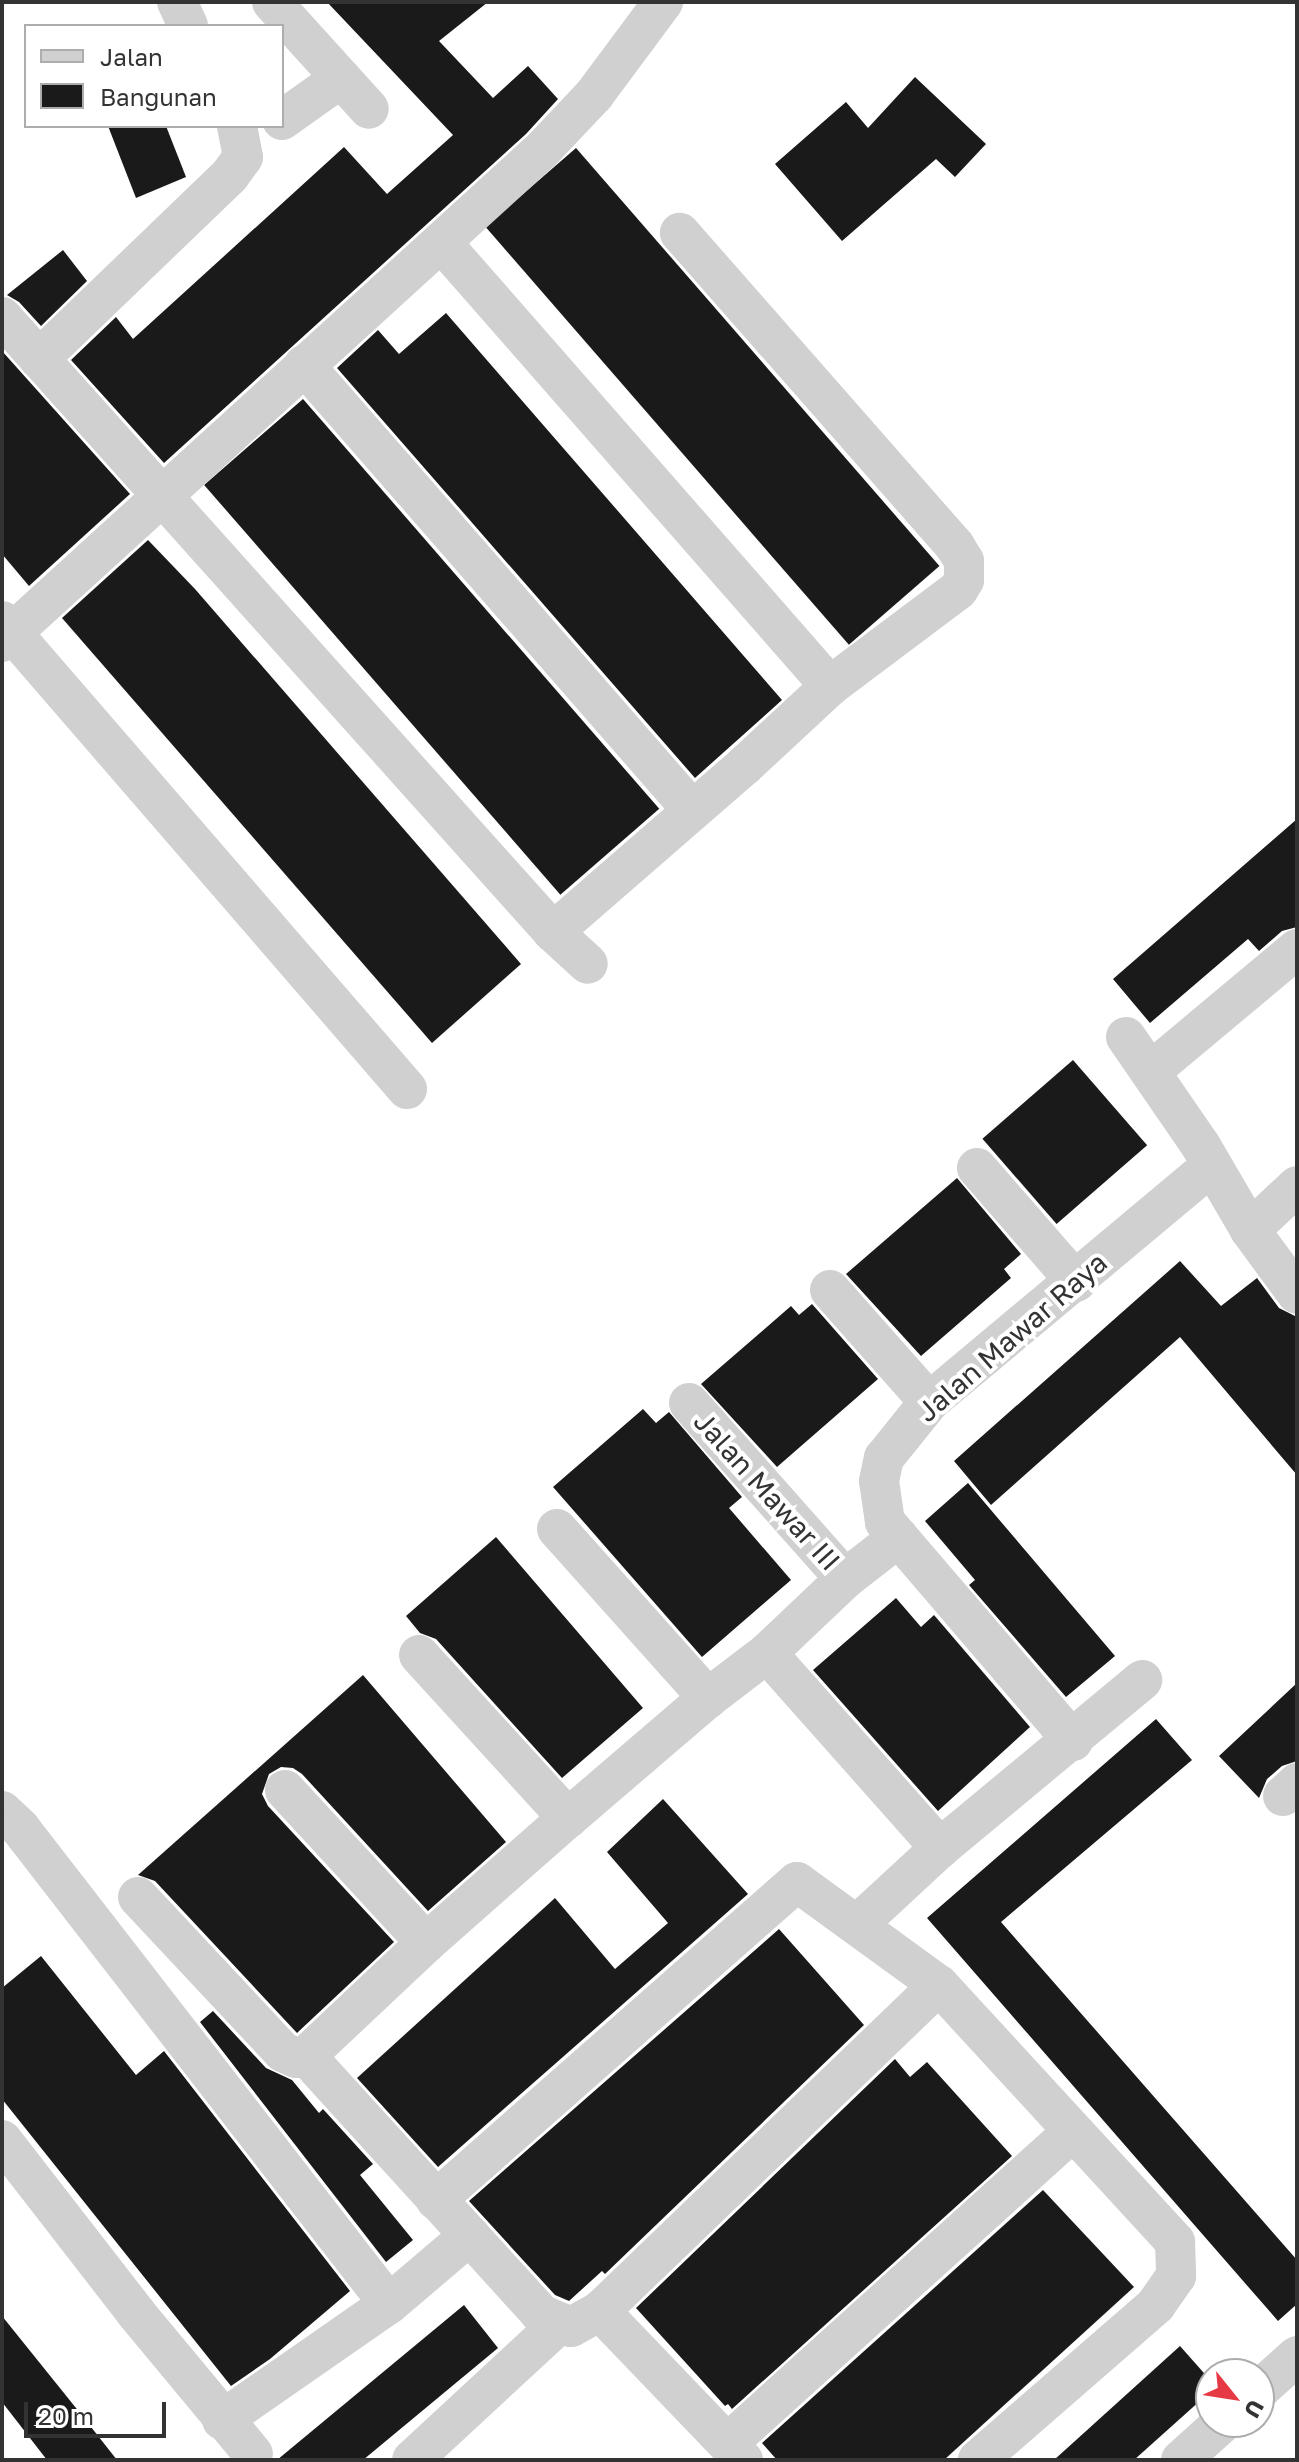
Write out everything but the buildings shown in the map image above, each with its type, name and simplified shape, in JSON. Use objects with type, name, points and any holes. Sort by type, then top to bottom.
[{"type":"street","points":[[177,2],[187,24]]},
{"type":"street","points":[[272,2],[369,109]]},
{"type":"street","points":[[407,1089],[6,632],[442,243],[594,95],[663,2]]},
{"type":"street","points":[[284,119],[341,78]]},
{"type":"street","points":[[39,359],[230,175],[243,157],[239,137],[268,128]]},
{"type":"street","points":[[553,932],[830,686],[958,590],[964,580],[964,561],[680,233]]},
{"type":"street","points":[[442,243],[830,686]]},
{"type":"street","points":[[2,317],[553,932],[588,964]]},
{"type":"street","points":[[304,365],[692,810]]},
{"type":"street","points":[[1151,1071],[1297,949]]},
{"type":"street","points":[[1126,1037],[1151,1071],[1250,1230],[1297,1294]]},
{"type":"street","name":"Jalan Mawar Raya","points":[[1073,1741],[885,1522],[879,1481],[884,1458],[929,1402],[1211,1166]]},
{"type":"street","points":[[977,1168],[1076,1282]]},
{"type":"street","points":[[1250,1230],[1297,1186]]},
{"type":"street","points":[[830,1290],[929,1402]]},
{"type":"street","name":"Jalan Mawar III","points":[[689,1403],[845,1579]]},
{"type":"street","points":[[557,1529],[708,1698]]},
{"type":"street","points":[[138,1897],[283,2052],[296,2058],[306,2056],[426,1943],[568,1818],[708,1698],[767,1653],[845,1579],[899,1537]]},
{"type":"street","points":[[767,1653],[940,1848]]},
{"type":"street","points":[[419,1655],[568,1818]]},
{"type":"street","points":[[858,1924],[940,1848],[1073,1741],[1142,1680]]},
{"type":"street","points":[[285,1790],[426,1943]]},
{"type":"street","points":[[2,1811],[20,1828],[389,2304]]},
{"type":"street","points":[[436,2200],[797,1882],[939,1985],[1071,2133],[1175,2242],[1176,2276],[1156,2305],[978,2460]]},
{"type":"street","points":[[306,2056],[533,2307],[560,2323],[577,2326],[600,2311],[939,1985]]},
{"type":"street","points":[[600,2311],[735,2452],[1071,2133]]},
{"type":"street","points":[[2,2140],[222,2420],[253,2454]]},
{"type":"street","points":[[222,2420],[389,2304],[470,2235]]},
{"type":"street","points":[[421,2457],[560,2323]]},
{"type":"street","points":[[1275,2376],[1297,2356]]}]
